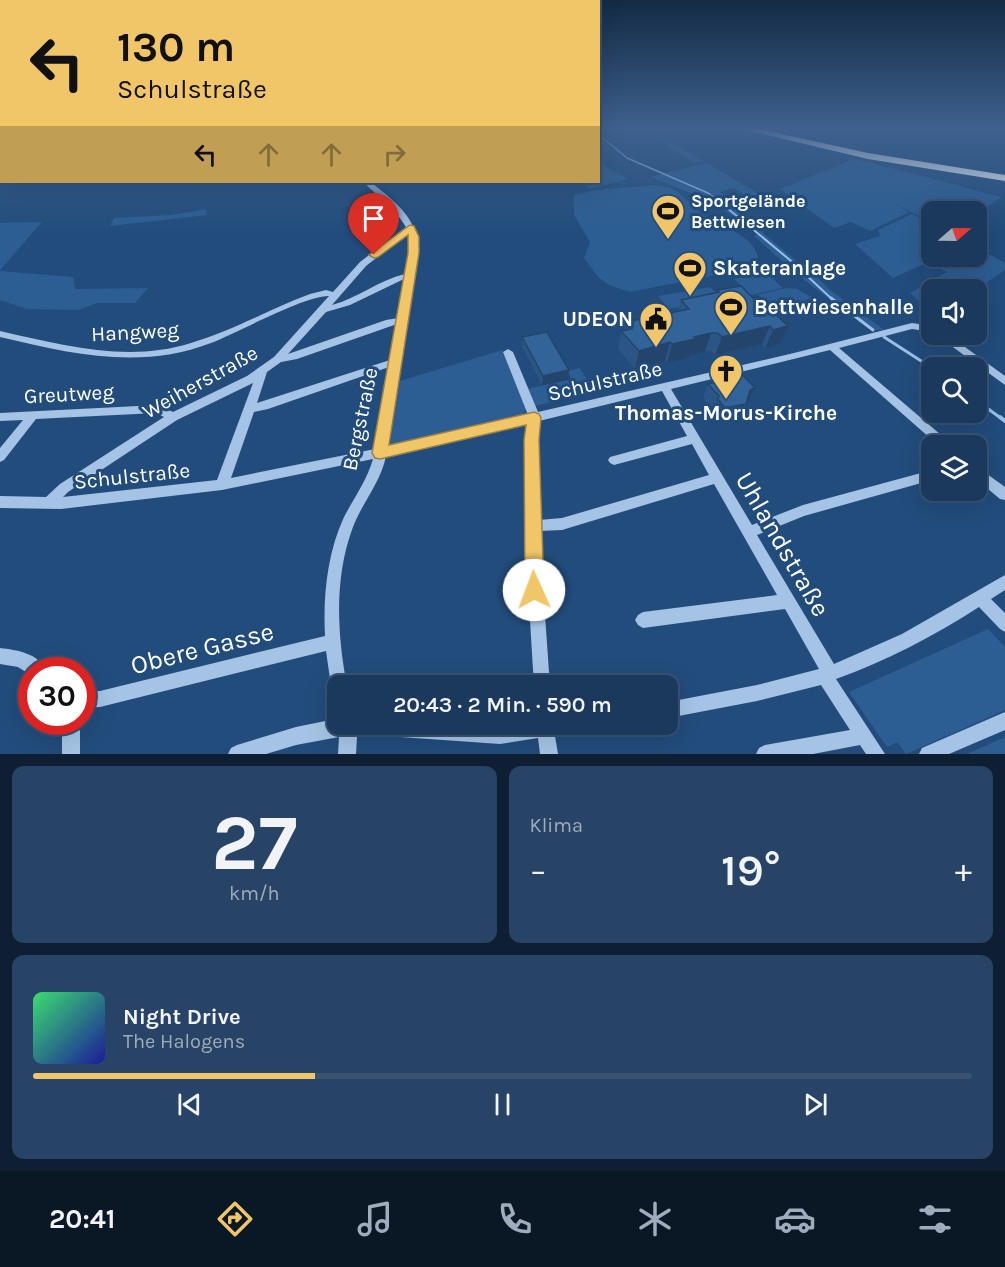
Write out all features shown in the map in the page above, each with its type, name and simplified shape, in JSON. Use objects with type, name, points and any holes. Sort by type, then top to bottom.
[{"type":"highway","points":[[905,162],[962,172],[1005,176]]},
{"type":"highway","points":[[924,162],[1005,176]]},
{"type":"street","points":[[367,183],[403,214],[410,228]]},
{"type":"street","name":"Bergstraße","points":[[338,675],[333,642],[335,583],[341,546],[346,528],[374,475],[380,453],[411,275],[414,242],[410,228]]},
{"type":"street","name":"Weiherstraße","points":[[47,504],[64,488],[173,417],[262,372],[278,359],[363,264],[410,228]]},
{"type":"street","points":[[324,309],[411,275]]},
{"type":"street","name":"Hangweg","points":[[0,334],[97,354],[170,351],[196,345],[306,298],[320,294],[336,295]]},
{"type":"street","points":[[278,359],[293,357],[389,322],[403,320]]},
{"type":"street","name":"Schulstraße","points":[[0,502],[47,504],[222,485],[380,453],[534,418],[877,334],[921,326]]},
{"type":"street","points":[[956,345],[1004,379]]},
{"type":"street","points":[[831,347],[935,435]]},
{"type":"street","points":[[508,352],[534,418],[531,429],[532,526],[535,608],[541,675]]},
{"type":"street","points":[[250,408],[264,406],[382,364],[395,362]]},
{"type":"street","points":[[222,485],[262,372]]},
{"type":"street","name":"Uhlandstraße","points":[[664,387],[827,674],[876,754]]},
{"type":"street","name":"Greutweg","points":[[0,417],[158,408],[173,417]]},
{"type":"street","points":[[0,457],[33,415]]},
{"type":"street","points":[[614,460],[694,439]]},
{"type":"street","points":[[532,526],[562,524],[717,478]]},
{"type":"street","points":[[748,532],[803,511],[921,478]]},
{"type":"street","points":[[987,480],[1005,495]]},
{"type":"street","points":[[678,708],[749,696],[827,674],[912,637],[1005,582]]},
{"type":"street","points":[[981,598],[1005,624]]},
{"type":"street","points":[[643,620],[787,601]]},
{"type":"street","name":"Obere Gasse","points":[[96,699],[333,642]]},
{"type":"street","points":[[0,656],[18,659]]},
{"type":"street","points":[[928,754],[1005,721]]},
{"type":"street","points":[[237,754],[327,730]]},
{"type":"street","points":[[71,735],[71,754]]},
{"type":"street","points":[[347,754],[348,735]]},
{"type":"street","points":[[546,735],[549,754]]},
{"type":"street","points":[[765,754],[864,736]]},
{"type":"shaded area","points":[[846,162],[867,162],[1002,197],[987,207],[987,201],[921,201],[921,217],[892,202],[909,212],[870,231],[851,222],[834,228],[780,189]]},
{"type":"shaded area","points":[[600,163],[628,179],[589,189],[585,183],[600,183]]},
{"type":"shaded area","points":[[707,163],[771,201],[758,204],[734,188],[720,192],[743,207],[736,210],[806,269],[793,271],[754,236],[759,234],[734,216],[693,194],[650,177]]},
{"type":"shaded area","name":"Sportgelände Bettwiesen","points":[[655,185],[677,191],[701,213],[748,240],[758,257],[757,267],[630,292],[609,285],[598,277],[584,258],[590,242],[574,215],[574,195],[596,190]]},
{"type":"shaded area","points":[[206,209],[207,215],[110,226],[114,218],[172,215]]},
{"type":"shaded area","points":[[912,214],[921,219],[921,265],[893,278],[855,244],[880,236],[878,230]]},
{"type":"shaded area","points":[[42,222],[0,270],[0,223]]},
{"type":"shaded area","points":[[987,253],[1005,263],[1005,270],[987,282],[987,279],[935,279],[947,272],[938,267],[987,267]]},
{"type":"shaded area","points":[[0,271],[73,277],[75,289],[148,288],[135,303],[97,303],[78,310],[27,309],[0,300]]},
{"type":"shaded area","points":[[765,272],[783,288],[751,295],[734,279]]},
{"type":"shaded area","points":[[813,273],[829,289],[884,330],[871,330],[800,277]]},
{"type":"shaded area","name":"Skateranlage","points":[[710,287],[722,299],[669,309],[658,296]]},
{"type":"shaded area","points":[[921,287],[921,302],[910,293]]},
{"type":"shaded area","points":[[786,288],[797,289],[811,297],[798,304],[784,305],[757,295]]},
{"type":"shaded area","points":[[502,350],[526,409],[523,414],[406,444],[390,445],[400,381]]},
{"type":"shaded area","points":[[580,368],[594,392],[581,395],[567,371]]},
{"type":"shaded area","points":[[568,380],[576,396],[535,406],[527,389]]},
{"type":"shaded area","points":[[988,629],[1005,647],[1005,710],[906,754],[897,742],[887,747],[849,692]]},
{"type":"shaded area","points":[[1005,737],[1005,754],[967,754]]},
{"type":"building","points":[[741,286],[767,312],[772,311],[788,326],[773,330],[770,326],[722,337],[718,333],[711,333],[694,337],[695,339],[672,344],[670,342],[639,351],[621,331],[632,329],[627,322],[689,309],[681,300]]},
{"type":"building","points":[[547,332],[569,370],[543,376],[522,337]]},
{"type":"building","points":[[737,369],[755,388],[750,390],[746,404],[725,408],[718,399],[719,396],[708,384],[724,380],[720,376],[732,374],[729,371]]},
{"type":"waterway","points":[[637,162],[708,193],[723,204]]},
{"type":"waterway","points":[[721,203],[802,270]]},
{"type":"waterway","points":[[805,274],[833,300]]},
{"type":"waterway","points":[[831,298],[873,330]]},
{"type":"waterway","points":[[884,337],[921,361]]},
{"type":"waterway","points":[[987,408],[1002,419]]},
{"type":"waterway","points":[[1000,417],[1005,421]]},
{"type":"place","name":"Sportgelände Bettwiesen","points":[[668,240]]},
{"type":"place","name":"Skateranlage","points":[[690,297]]},
{"type":"place","name":"Bettwiesenhalle","points":[[731,336]]},
{"type":"place","name":"UDEON","points":[[656,348]]},
{"type":"place","name":"Thomas-Morus-Kirche","points":[[726,400]]},
{"type":"route","points":[[374,255],[410,228],[414,237],[414,253],[380,453],[534,418],[531,440],[534,590]]}]
